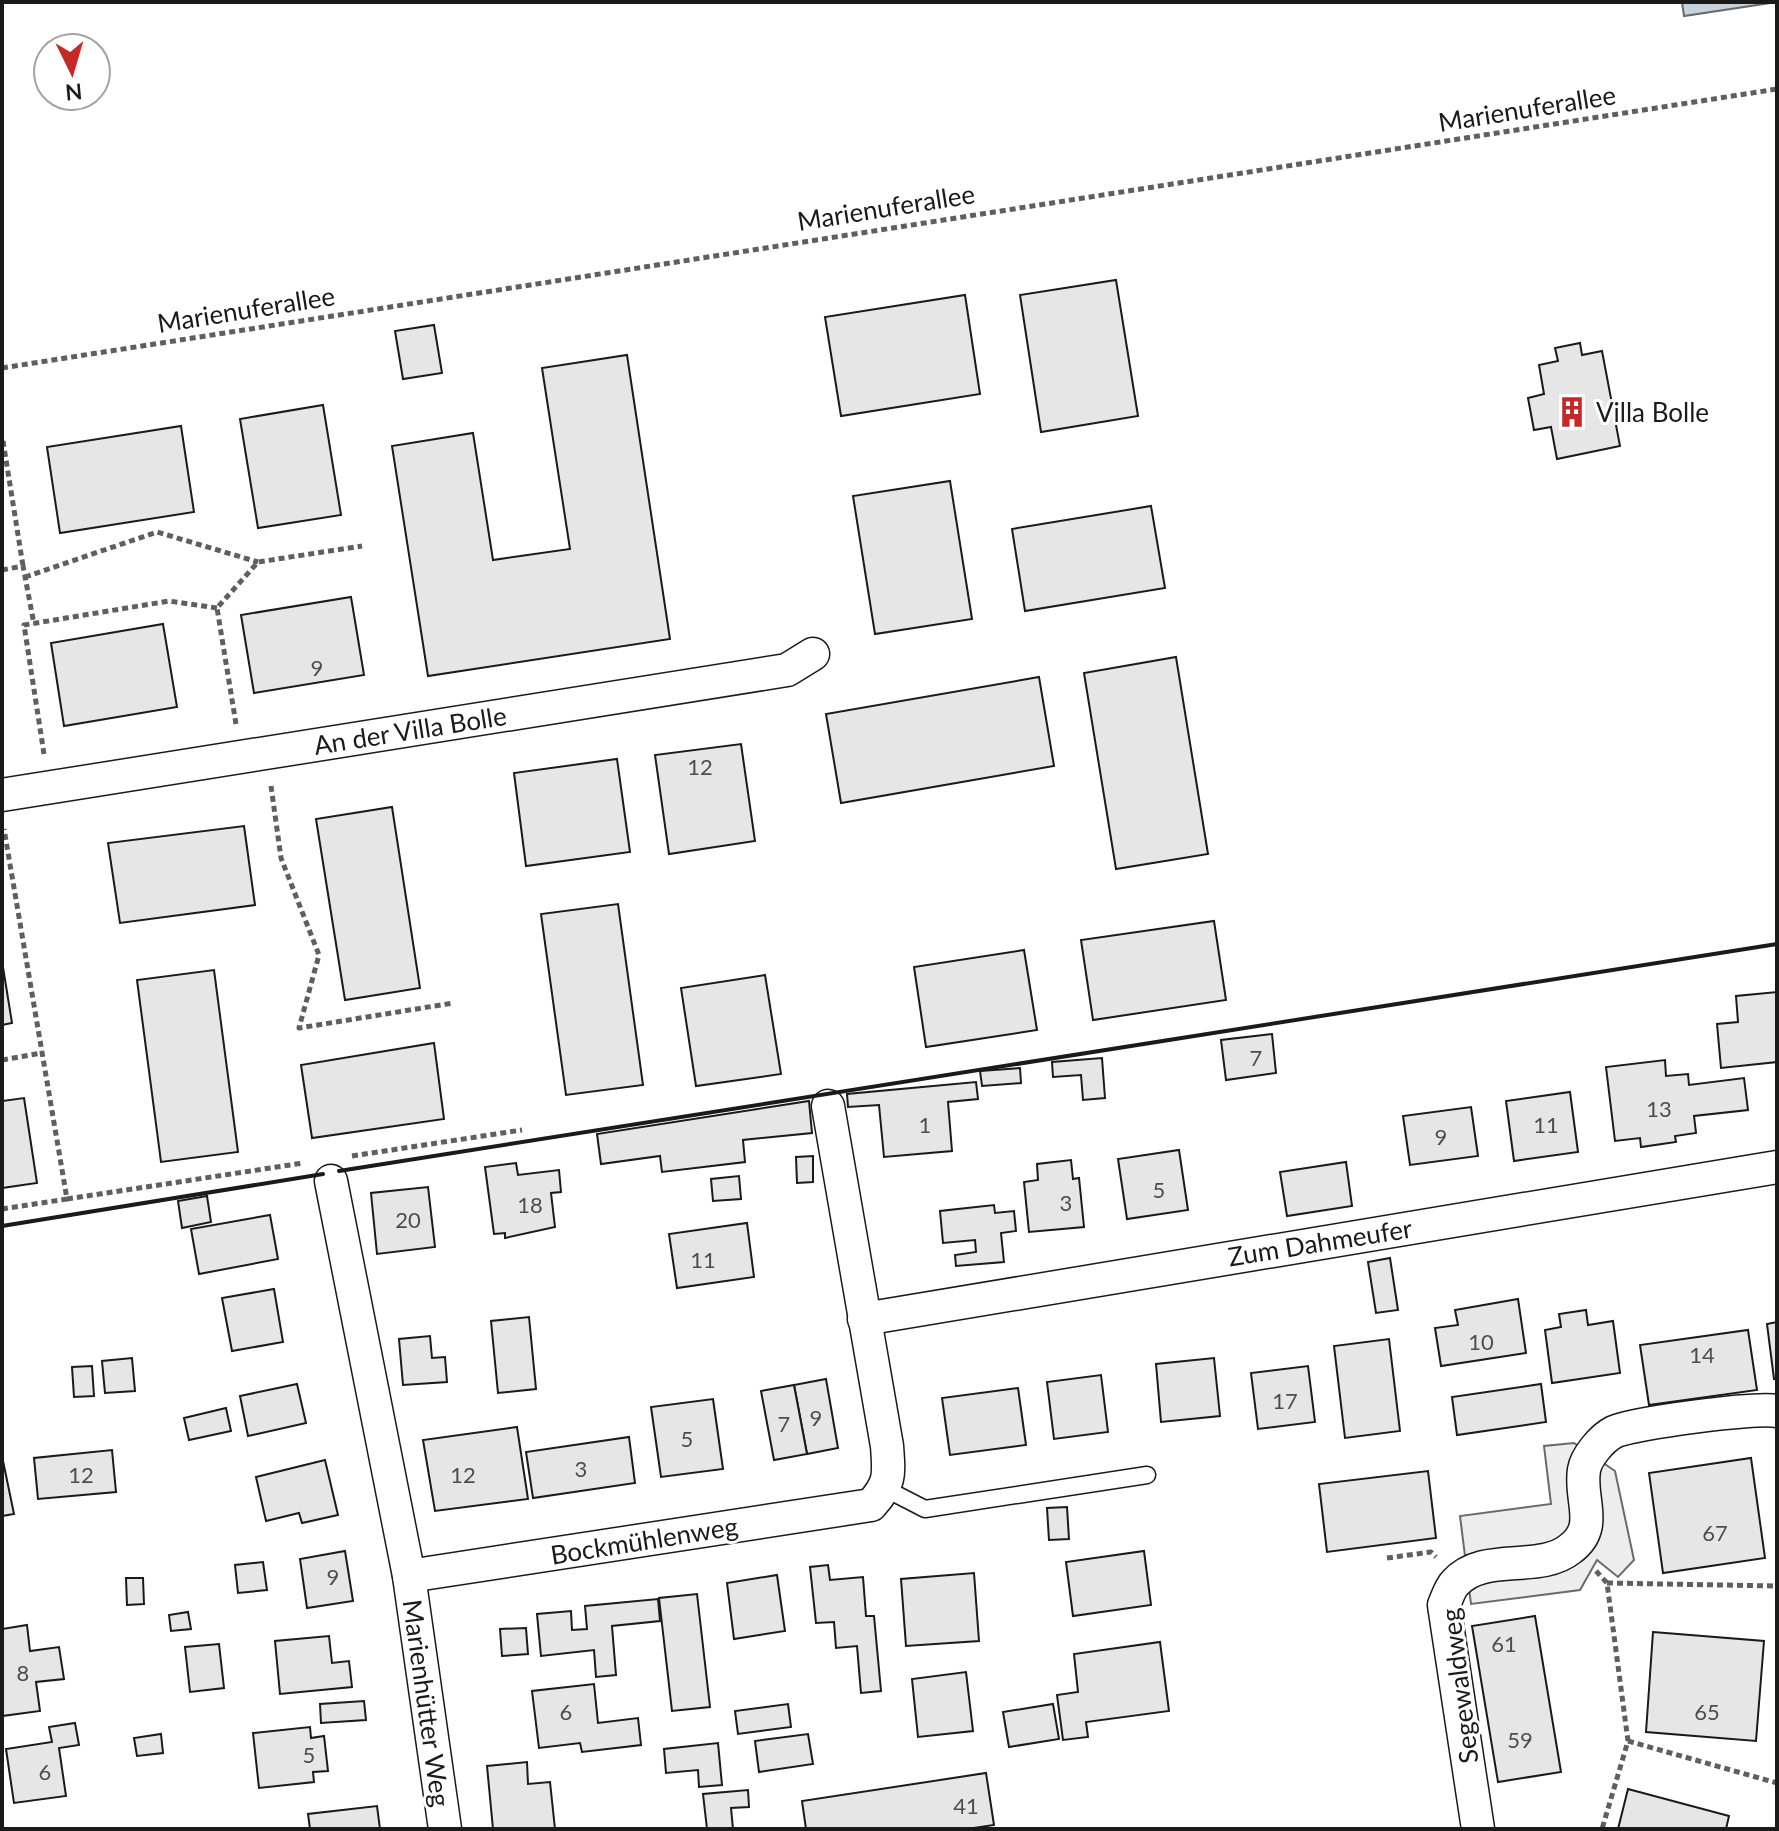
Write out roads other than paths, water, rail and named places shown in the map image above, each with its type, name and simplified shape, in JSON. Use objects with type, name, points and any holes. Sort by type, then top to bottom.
[{"type":"street","name":"An der Villa Bolle","points":[[2,795],[787,670],[813,654]]},
{"type":"street","points":[[828,1106],[887,1446],[889,1473],[886,1489]]},
{"type":"street","points":[[332,1166],[409,1576]]},
{"type":"street","name":"Zum Dahmeufer","points":[[864,1319],[1777,1167]]},
{"type":"street","name":"Segewaldweg","points":[[1478,1829],[1444,1605],[1455,1582],[1476,1569],[1560,1557],[1574,1547],[1588,1526],[1584,1469],[1594,1450],[1614,1432],[1748,1408],[1777,1411]]},
{"type":"street","name":"Bockmühlenweg","points":[[409,1576],[871,1505],[886,1489]]},
{"type":"street","name":"Marienhütter Weg","points":[[409,1576],[445,1829]]},
{"type":"lane","points":[[886,1489],[925,1509],[1147,1475]]},
{"type":"place","name":"Villa Bolle","points":[[1572,412]]}]
